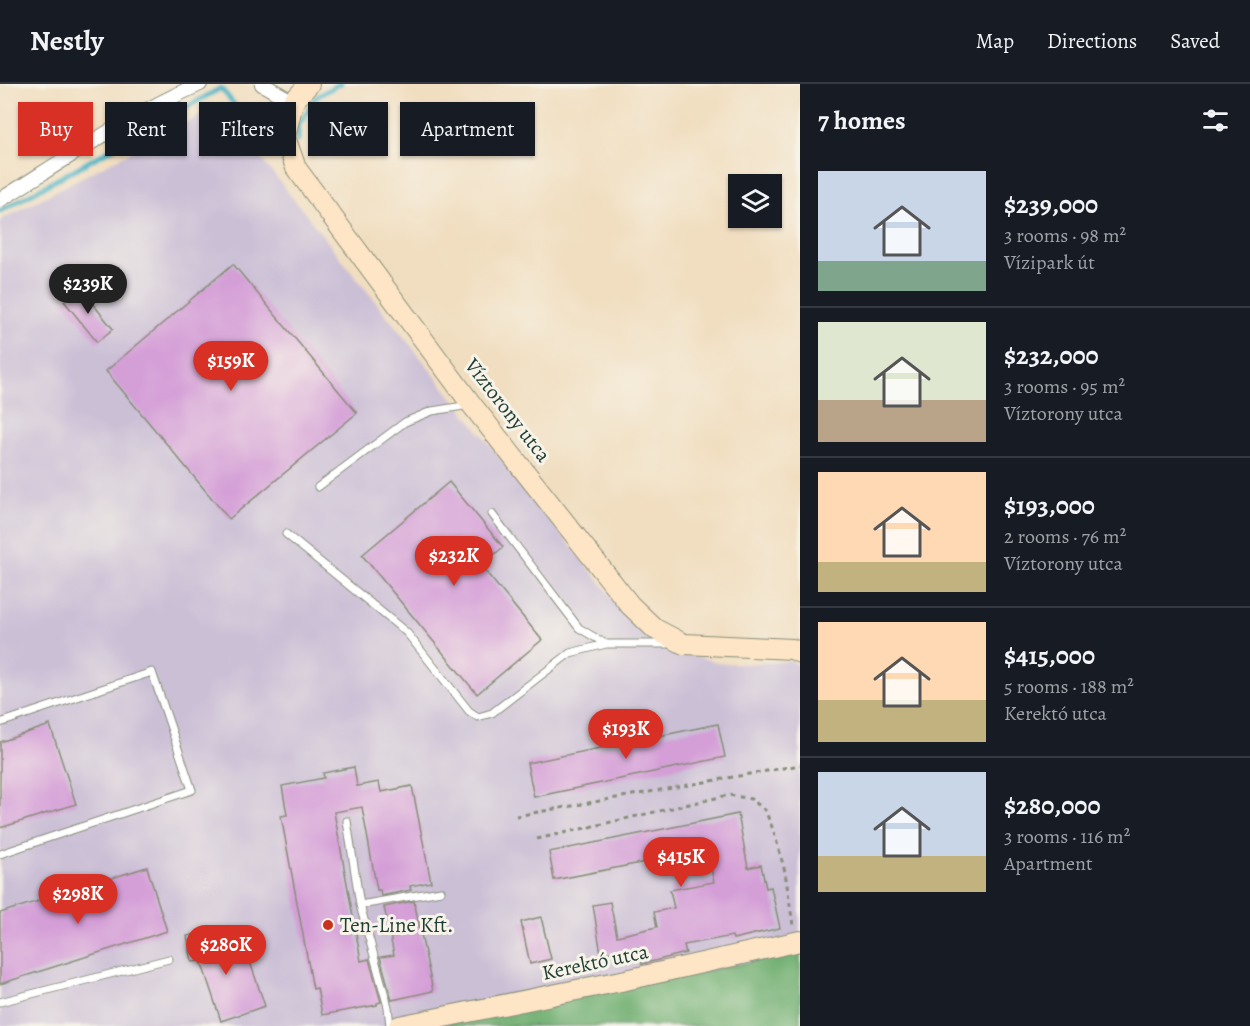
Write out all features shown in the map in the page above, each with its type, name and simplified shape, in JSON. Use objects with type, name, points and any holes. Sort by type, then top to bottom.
[{"type":"street","points":[[0,200],[102,136],[200,84]]},
{"type":"street","points":[[262,84],[293,102]]},
{"type":"street","name":"Víztorony utca","points":[[293,102],[309,84]]},
{"type":"street","name":"Víztorony utca","points":[[292,156],[296,168],[472,405],[630,605],[655,629],[684,644],[792,649],[800,653]]},
{"type":"street","name":"Kerektó utca","points":[[399,1026],[626,980],[798,941]]},
{"type":"lane","points":[[318,488],[405,422],[432,411],[472,405]]},
{"type":"lane","points":[[492,514],[579,628],[606,644]]},
{"type":"lane","points":[[286,534],[407,633],[469,711],[478,717],[492,713],[570,653],[606,644],[684,644]]},
{"type":"lane","points":[[0,723],[152,672],[192,790],[0,855]]},
{"type":"lane","points":[[346,821],[360,905],[388,1007],[390,1026]]},
{"type":"lane","points":[[360,905],[441,891]]},
{"type":"lane","points":[[0,1002],[169,959]]},
{"type":"path","points":[[516,816],[800,765]]},
{"type":"path","points":[[537,839],[729,795],[751,799],[765,810],[774,832],[786,872],[798,941]]},
{"type":"shaded area","points":[[199,116],[199,156],[259,156],[616,602],[647,631],[689,654],[719,663],[791,661],[800,666],[800,952],[434,1026],[0,1026],[0,220],[123,156],[187,156],[187,123]]},
{"type":"green space","points":[[800,952],[800,1026],[434,1026]]},
{"type":"building","points":[[233,264],[357,413],[229,519],[106,371]]},
{"type":"building","points":[[80,288],[113,329],[97,342],[64,301]]},
{"type":"building","points":[[449,482],[503,547],[481,566],[542,640],[477,694],[362,555]]},
{"type":"building","points":[[718,724],[725,757],[534,797],[527,763]]},
{"type":"building","points":[[50,725],[76,804],[0,828],[0,742]]},
{"type":"building","name":"Ten-Line Kft.","points":[[354,767],[357,786],[379,782],[381,792],[412,786],[431,882],[410,886],[411,890],[381,896],[380,890],[377,890],[362,807],[334,812],[361,961],[369,959],[381,1002],[377,1005],[322,1015],[317,988],[313,989],[281,816],[287,815],[282,786],[324,778],[323,773]]},
{"type":"building","points":[[738,814],[748,868],[761,865],[766,888],[771,887],[780,928],[733,939],[732,936],[684,945],[686,953],[642,964],[638,947],[601,954],[593,905],[610,902],[617,936],[657,927],[654,912],[674,908],[670,890],[714,882],[707,850],[554,880],[549,852]]},
{"type":"building","points":[[147,867],[167,931],[0,984],[0,913]]},
{"type":"building","points":[[414,901],[433,991],[392,1000],[380,957],[394,955],[384,907]]},
{"type":"building","points":[[541,917],[551,959],[530,964],[521,922]]},
{"type":"building","points":[[221,929],[228,963],[248,956],[265,1006],[221,1021],[201,961],[192,962],[187,936]]},
{"type":"waterway","points":[[298,140],[299,125],[315,98],[341,84]]},
{"type":"waterway","points":[[0,211],[221,88],[232,102]]},
{"type":"place","name":"Ten-Line Kft.","points":[[328,925]]}]
